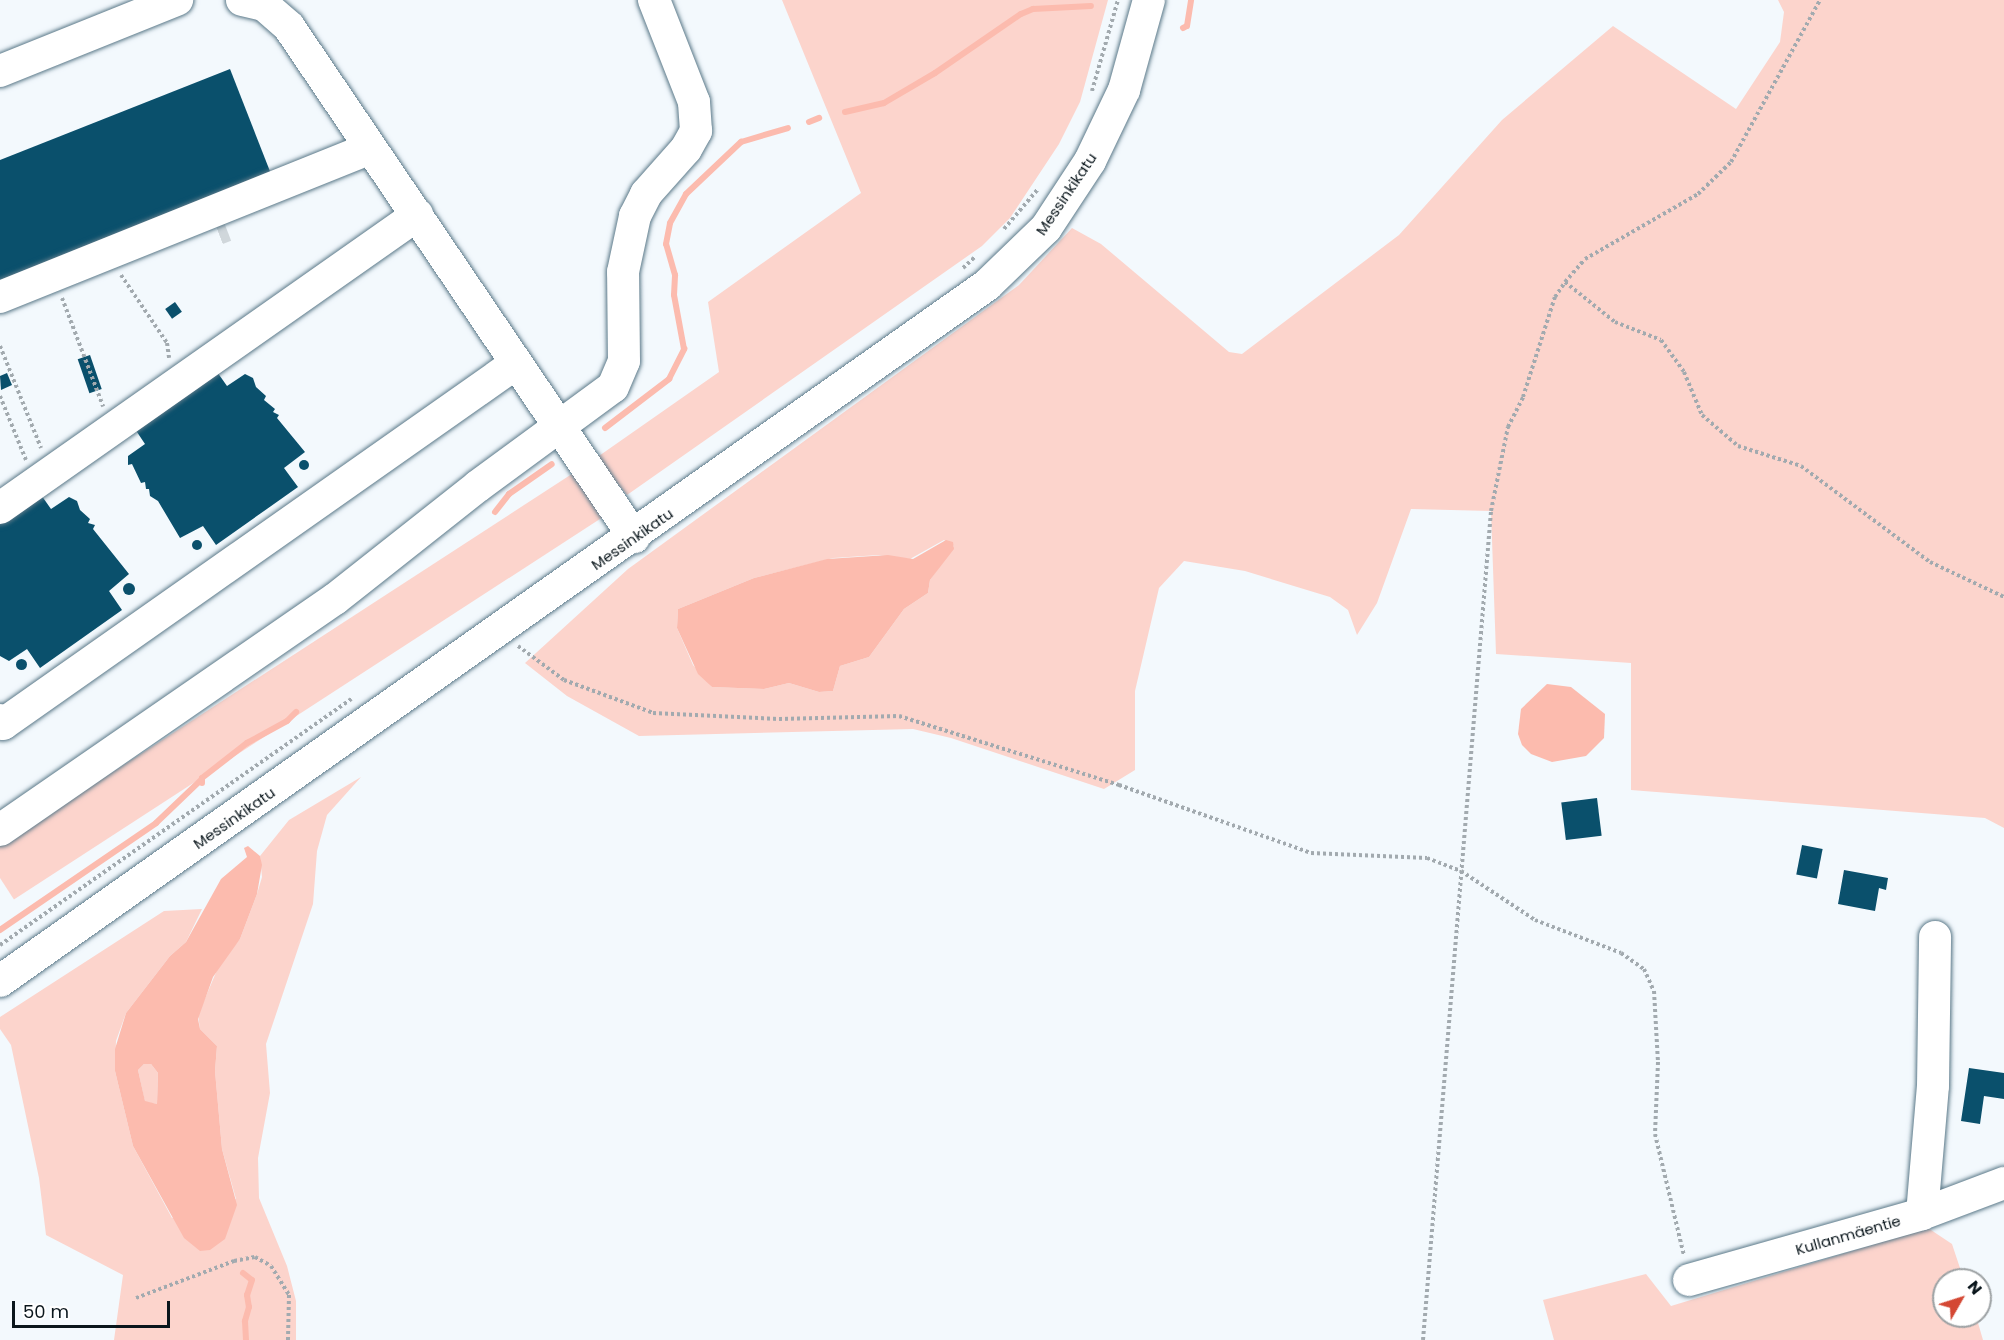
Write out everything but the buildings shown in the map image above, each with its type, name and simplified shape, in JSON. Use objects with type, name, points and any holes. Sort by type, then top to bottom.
[{"type":"street","points":[[0,71],[177,0]]},
{"type":"street","points":[[242,0],[264,5],[289,27],[374,156],[417,215],[515,364],[634,537]]},
{"type":"street","points":[[0,830],[335,599],[478,486],[604,396],[618,377],[626,340],[623,272],[635,216],[646,194],[686,149],[696,131],[694,102],[654,0]]},
{"type":"street","name":"Messinkikatu","points":[[0,981],[967,301],[1028,248],[1059,210],[1111,120],[1133,61],[1149,0]]},
{"type":"street","points":[[225,226],[374,156]]},
{"type":"street","points":[[0,297],[374,156]]},
{"type":"street","points":[[0,508],[417,215]]},
{"type":"street","points":[[0,720],[3,724],[515,364]]},
{"type":"street","points":[[1922,1214],[1933,1086],[1935,937]]},
{"type":"street","name":"Kullanmäentie","points":[[1689,1280],[1922,1214],[2004,1183]]},
{"type":"path","points":[[1423,1340],[1491,511],[1508,427],[1523,397],[1555,297],[1565,282],[1585,259],[1698,194],[1731,162],[1820,0]]},
{"type":"path","points":[[118,272],[167,343],[170,356],[164,366]]},
{"type":"path","points":[[1565,282],[1615,322],[1661,340],[1684,372],[1702,415],[1738,446],[1801,466],[1930,561],[2004,597]]},
{"type":"path","points":[[59,292],[106,411],[114,405]]},
{"type":"path","points":[[0,345],[36,441],[41,448],[50,449]]},
{"type":"path","points":[[0,396],[35,483]]},
{"type":"path","points":[[500,631],[564,680],[653,713],[779,719],[899,716],[1119,785],[1311,853],[1427,858],[1461,871],[1535,920],[1621,953],[1644,969],[1654,991],[1658,1062],[1655,1134],[1668,1176],[1689,1280]]},
{"type":"path","points":[[136,1298],[234,1261],[255,1257],[271,1266],[289,1295],[288,1340]]},
{"type":"shaded area","points":[[782,0],[1108,0],[1080,102],[1059,144],[1010,218],[982,246],[627,495],[596,458],[719,372],[708,302],[861,193]]},
{"type":"shaded area","points":[[1778,0],[2004,0],[2004,828],[1985,818],[1631,790],[1631,663],[1496,654],[1491,511],[1411,509],[1377,603],[1357,635],[1348,610],[1330,597],[1245,571],[1184,561],[1159,588],[1135,691],[1135,770],[1104,789],[951,738],[913,729],[639,736],[567,696],[525,663],[628,569],[1019,285],[1072,228],[1101,244],[1229,352],[1242,354],[1399,235],[1502,120],[1613,26],[1736,109],[1780,42],[1784,12]],"holes":[[[944,540],[954,546],[930,580],[928,593],[904,609],[869,657],[840,666],[833,691],[819,692],[789,683],[764,689],[712,687],[693,665],[677,628],[678,609],[754,578],[833,558],[879,555],[910,559]]]},
{"type":"shaded area","points":[[578,470],[607,514],[14,900],[0,878],[0,845]]},
{"type":"shaded area","points":[[946,540],[953,542],[954,549],[930,580],[928,593],[904,609],[869,657],[840,666],[833,691],[819,692],[789,683],[764,689],[712,687],[698,674],[677,628],[678,609],[754,578],[827,559],[888,555],[913,559]]},
{"type":"shaded area","points":[[1547,684],[1571,687],[1605,714],[1604,738],[1586,756],[1552,762],[1531,754],[1522,745],[1518,734],[1521,709]]},
{"type":"shaded area","points":[[361,777],[327,815],[317,851],[313,904],[266,1044],[270,1093],[258,1158],[259,1198],[287,1266],[296,1301],[296,1340],[114,1340],[123,1275],[46,1235],[39,1178],[11,1045],[0,1029],[0,1017],[164,911],[202,909],[186,942],[170,956],[126,1013],[116,1041],[115,1071],[133,1146],[172,1218],[236,1199],[222,1149],[215,1071],[217,1046],[200,1029],[198,1015],[220,963],[240,939],[262,877],[260,856],[289,820]]},
{"type":"shaded area","points":[[248,846],[260,856],[262,865],[257,894],[240,939],[213,977],[198,1019],[200,1029],[217,1046],[215,1071],[222,1149],[237,1205],[225,1239],[210,1250],[200,1251],[184,1238],[133,1146],[115,1071],[115,1049],[126,1013],[170,956],[186,942],[221,879],[247,857],[244,848]],"holes":[[[144,1064],[151,1064],[158,1073],[157,1104],[145,1101],[138,1070]]]},
{"type":"shaded area","points":[[144,1064],[151,1064],[158,1073],[157,1104],[145,1102],[138,1070]]},
{"type":"shaded area","points":[[1928,1228],[1952,1244],[1960,1268],[1932,1268],[1932,1328],[1980,1328],[1983,1340],[1554,1340],[1543,1300],[1646,1274],[1671,1306]]},
{"type":"waterway","points":[[1183,28],[1187,26],[1191,0]]},
{"type":"waterway","points":[[845,112],[884,103],[935,73],[1021,14],[1033,9],[1091,6]]},
{"type":"waterway","points":[[809,122],[819,118]]},
{"type":"waterway","points":[[605,428],[669,379],[684,349],[674,295],[675,275],[666,244],[670,223],[686,194],[741,142],[788,128]]},
{"type":"waterway","points":[[495,512],[509,494],[552,464]]},
{"type":"waterway","points":[[202,783],[202,778],[247,743],[287,721],[296,712]]},
{"type":"waterway","points":[[0,930],[156,823],[201,780]]},
{"type":"waterway","points":[[243,1273],[252,1280],[247,1295],[249,1307],[245,1321],[246,1340]]},
{"type":"tunnel","points":[[217,229],[225,226]]}]
